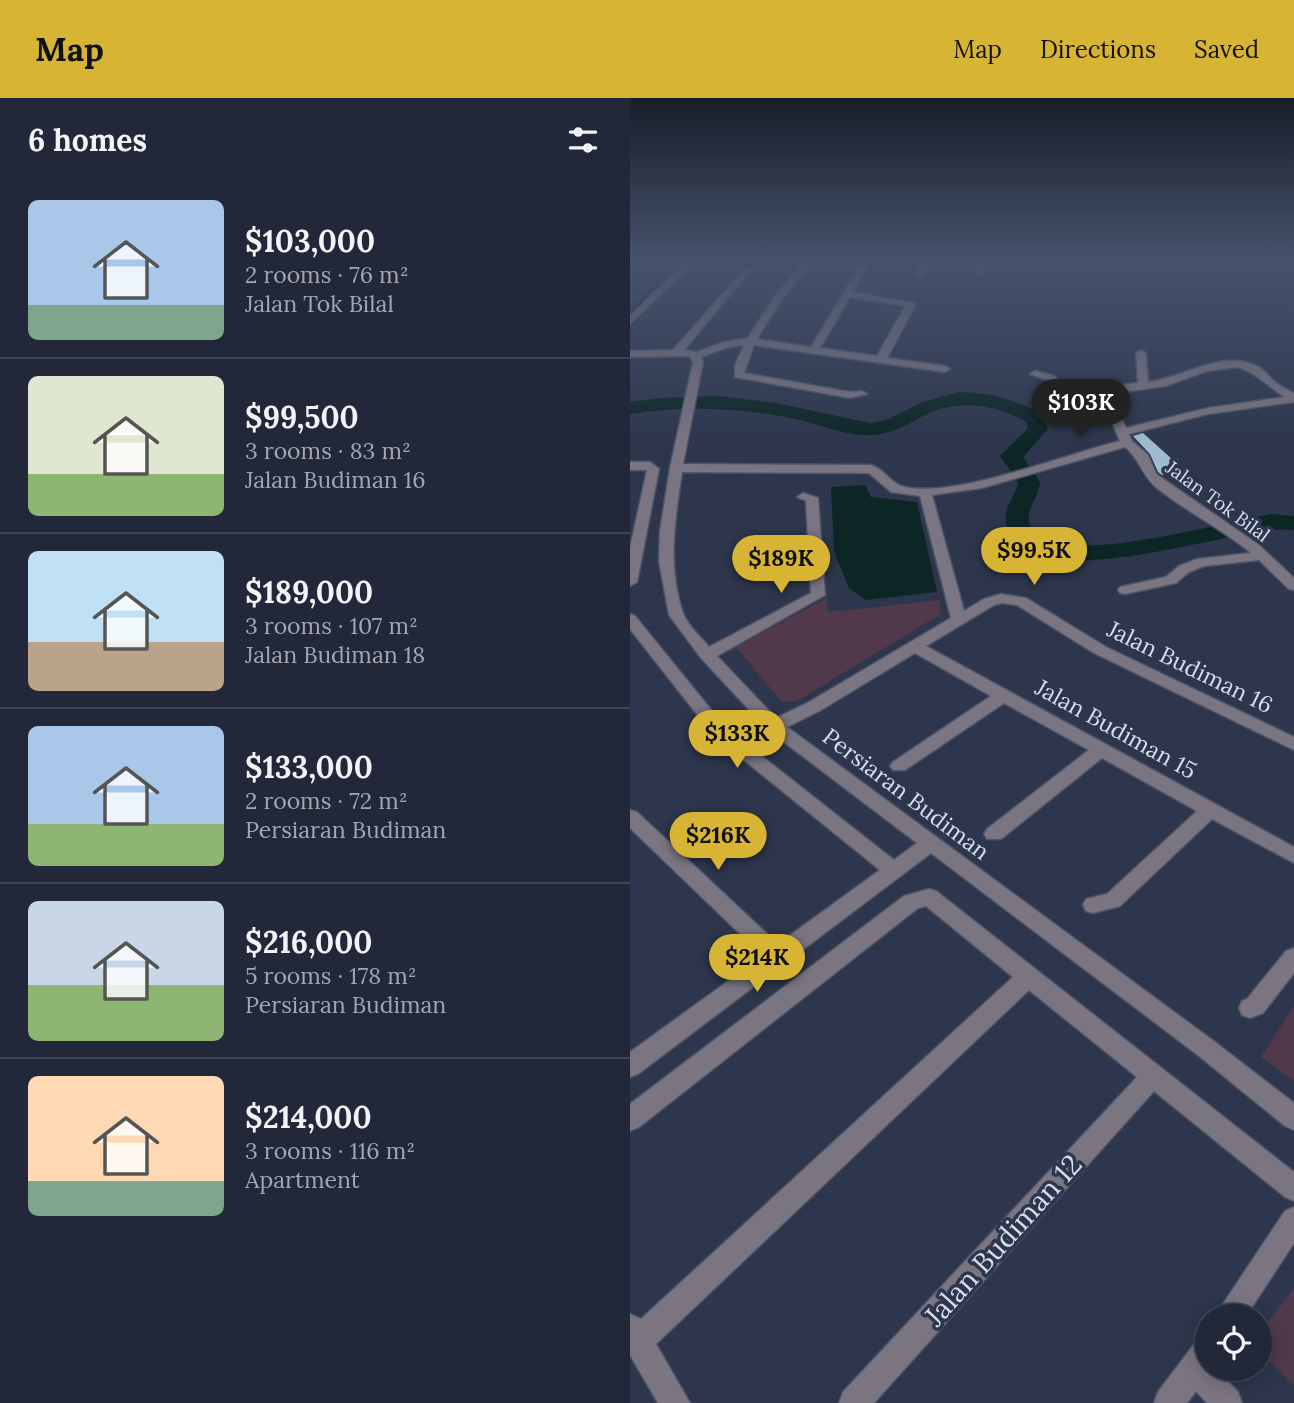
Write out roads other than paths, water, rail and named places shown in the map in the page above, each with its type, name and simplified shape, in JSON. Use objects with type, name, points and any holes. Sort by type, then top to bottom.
[{"type":"street","points":[[677,352],[702,323]]},
{"type":"street","points":[[762,323],[748,341],[737,372],[741,377],[850,395],[862,394]]},
{"type":"street","points":[[814,350],[830,323]]},
{"type":"street","points":[[881,359],[900,323]]},
{"type":"street","points":[[630,354],[677,352],[696,356],[727,344],[748,341],[945,369]]},
{"type":"street","points":[[1141,354],[1143,385]]},
{"type":"street","name":"Persiaran Budiman","points":[[696,356],[698,362],[676,468],[667,531],[646,561],[676,615],[707,655],[774,726],[1207,1049],[1294,1118]]},
{"type":"street","points":[[1035,374],[1051,378],[1059,390],[1096,395],[1116,387],[1166,383],[1190,371],[1215,365],[1239,365],[1257,370],[1272,385],[1294,398]]},
{"type":"street","name":"Jalan Tok Bilal","points":[[1096,395],[1110,405],[1125,438],[1142,455],[1150,476],[1233,533],[1294,586]]},
{"type":"street","points":[[676,468],[871,469],[895,489],[925,492],[947,490],[1042,467],[1208,411],[1294,398]]},
{"type":"street","points":[[630,466],[650,466],[653,469],[646,509],[646,561],[630,582]]},
{"type":"street","points":[[925,492],[959,620]]},
{"type":"street","points":[[707,655],[818,595],[812,498],[803,497]]},
{"type":"street","points":[[630,510],[646,509]]},
{"type":"street","points":[[1125,590],[1171,580],[1184,569],[1202,562],[1261,555]]},
{"type":"street","name":"Jalan Budiman 16","points":[[774,726],[815,706],[994,600],[1012,598],[1100,650],[1294,744]]},
{"type":"street","points":[[630,618],[720,732],[894,870]]},
{"type":"street","name":"Jalan Budiman 15","points":[[914,646],[1294,856]]},
{"type":"street","points":[[899,766],[1004,695]]},
{"type":"street","points":[[994,834],[1102,749]]},
{"type":"street","points":[[1093,905],[1113,901],[1211,809]]},
{"type":"street","points":[[630,817],[778,957]]},
{"type":"street","points":[[630,1066],[931,843]]},
{"type":"street","points":[[630,1119],[919,898],[929,897],[1294,1188]]},
{"type":"street","points":[[1250,1007],[1255,1006],[1294,957]]},
{"type":"street","points":[[676,1403],[634,1334],[1028,977]]},
{"type":"street","name":"Jalan Budiman 12","points":[[854,1403],[1152,1077]]},
{"type":"street","points":[[1237,1304],[1294,1220]]},
{"type":"street","points":[[1169,1403],[1195,1366]]},
{"type":"street","points":[[1214,1381],[1227,1403]]},
{"type":"waterway","points":[[630,408],[659,403],[718,402],[776,409],[862,429],[877,429],[944,401],[960,398],[989,400],[1036,418],[1038,429],[1011,456],[1029,482],[1018,511],[1018,526],[1023,536],[1035,546],[1080,553],[1109,551],[1188,540],[1272,521],[1294,523]]}]
